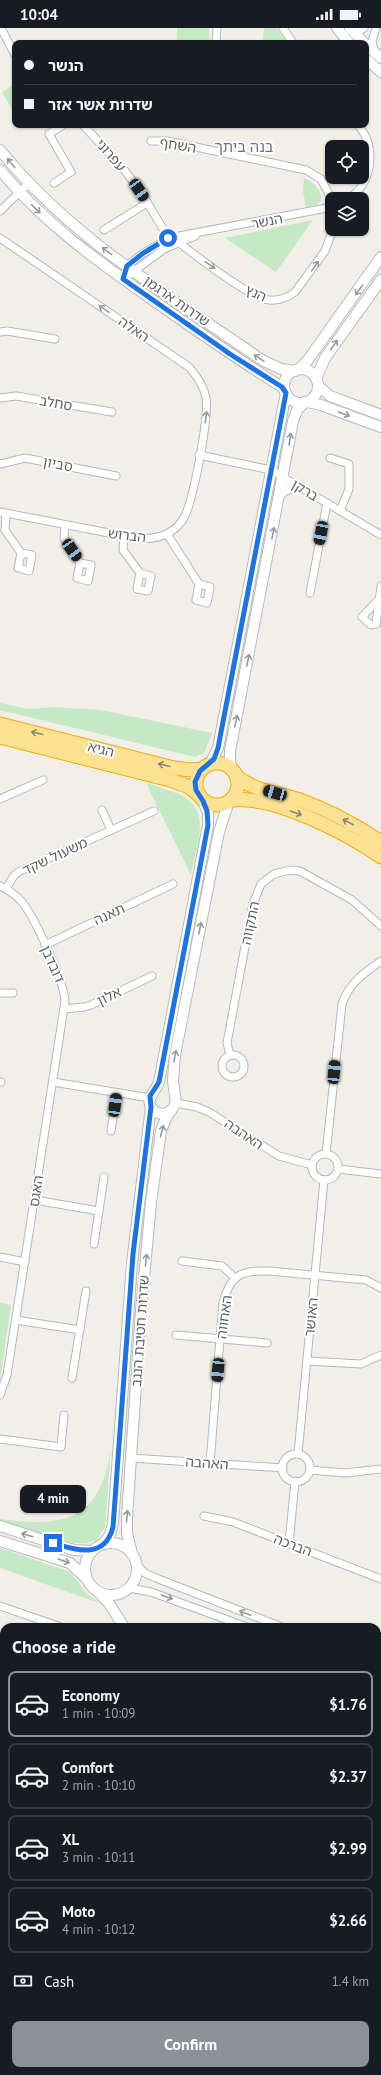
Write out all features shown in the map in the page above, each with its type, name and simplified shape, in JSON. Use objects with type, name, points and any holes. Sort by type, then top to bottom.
[{"type":"highway","name":"הגיא","points":[[0,724],[174,768],[191,770],[206,766]]},
{"type":"highway","name":"הגיא","points":[[0,737],[170,780],[187,786],[201,798]]},
{"type":"highway","points":[[381,842],[347,821],[322,809],[299,800],[250,786],[222,763],[206,766],[195,782],[201,798],[215,805],[230,800],[253,800],[295,812],[341,833],[381,858]]},
{"type":"highway","points":[[230,800],[237,790],[235,774]]},
{"type":"street","points":[[1,28],[12,49]]},
{"type":"street","points":[[216,28],[216,40]]},
{"type":"street","points":[[284,28],[291,40]]},
{"type":"street","points":[[337,28],[347,40]]},
{"type":"street","points":[[351,29],[360,31],[364,28]]},
{"type":"street","points":[[376,28],[372,41],[378,55]]},
{"type":"street","points":[[351,29],[361,40]]},
{"type":"street","points":[[369,47],[378,55]]},
{"type":"street","points":[[369,62],[381,72]]},
{"type":"street","points":[[54,182],[71,172],[49,134],[58,128]]},
{"type":"street","name":"עפרוני","points":[[86,128],[111,154],[148,203],[168,238]]},
{"type":"street","points":[[357,192],[368,171],[369,147],[360,128]]},
{"type":"street","name":"השחף","points":[[151,141],[167,141],[309,172],[320,179],[327,192]]},
{"type":"street","name":"שדרות ארגמן","points":[[0,150],[29,183],[79,230],[262,360],[281,369],[296,370]]},
{"type":"street","name":"שדרות ארגמן","points":[[0,170],[20,193],[71,240],[123,279],[230,354],[282,387],[286,392]]},
{"type":"street","points":[[0,211],[29,183]]},
{"type":"street","points":[[104,230],[148,203]]},
{"type":"street","name":"הנשר","points":[[131,268],[142,254],[168,238],[202,233],[325,208]]},
{"type":"street","name":"הנשר","points":[[131,268],[179,243],[202,233]]},
{"type":"street","name":"הנץ","points":[[179,243],[251,294],[263,299],[276,300],[289,296],[300,286],[325,251],[330,236]]},
{"type":"street","name":"האלה","points":[[0,238],[181,361],[195,373],[204,388],[207,404],[206,421],[199,455]]},
{"type":"street","points":[[168,238],[179,243]]},
{"type":"street","points":[[206,766],[215,756],[219,741],[286,392],[286,378],[308,360],[381,257]]},
{"type":"street","points":[[123,279],[131,268]]},
{"type":"street","points":[[235,774],[229,759],[231,743],[294,418],[299,408],[314,396],[325,358],[381,280]]},
{"type":"street","points":[[0,332],[7,331],[55,340]]},
{"type":"street","points":[[296,370],[309,371],[330,396],[381,414]]},
{"type":"street","points":[[286,392],[294,401],[321,405],[381,427]]},
{"type":"street","name":"סחלב","points":[[0,398],[14,396],[112,412]]},
{"type":"street","name":"ברקן","points":[[199,455],[264,467],[271,470],[381,534]]},
{"type":"street","name":"הברוש","points":[[3,513],[145,539],[167,534],[176,527],[186,514],[199,455]]},
{"type":"street","name":"סביון","points":[[0,464],[25,458],[116,476]]},
{"type":"street","points":[[330,458],[349,464],[349,489],[340,511]]},
{"type":"street","points":[[280,494],[286,488],[300,487]]},
{"type":"street","points":[[310,593],[327,503]]},
{"type":"street","points":[[3,513],[5,530],[21,552]]},
{"type":"street","points":[[65,525],[64,538],[80,563]]},
{"type":"street","points":[[167,534],[199,584]]},
{"type":"street","points":[[124,536],[123,550],[140,573]]},
{"type":"street","points":[[379,599],[381,586]]},
{"type":"street","points":[[0,799],[43,780]]},
{"type":"street","name":"שדרות חטיבת הנגב","points":[[102,1544],[110,1535],[113,1524],[132,1263],[152,1098],[159,1082],[208,825],[208,813],[201,798]]},
{"type":"street","points":[[174,1103],[172,1078],[176,1050],[220,829],[230,800]]},
{"type":"street","points":[[102,810],[111,830]]},
{"type":"street","name":"משעול שקד","points":[[3,888],[18,872],[154,811]]},
{"type":"street","name":"התקווה","points":[[230,1055],[227,1043],[253,904],[261,884],[280,871],[300,871],[352,900],[381,926]]},
{"type":"street","name":"תאנה","points":[[45,945],[173,884]]},
{"type":"street","name":"דובדבן","points":[[3,888],[15,895],[25,906],[62,982],[64,1009],[53,1082]]},
{"type":"street","points":[[326,1154],[342,1004],[346,992],[353,982],[381,961]]},
{"type":"street","name":"אלון","points":[[64,1009],[91,1005],[152,976]]},
{"type":"street","points":[[0,993],[13,993]]},
{"type":"street","points":[[53,1082],[152,1098],[167,1088],[174,1103]]},
{"type":"street","name":"האגס","points":[[0,1395],[7,1379],[53,1082]]},
{"type":"street","points":[[111,1131],[117,1093]]},
{"type":"street","points":[[152,1098],[161,1114],[174,1103]]},
{"type":"street","name":"שדרות חטיבת הנגב","points":[[132,1554],[127,1525],[141,1311],[151,1202],[164,1121],[174,1103]]},
{"type":"street","name":"האהבה","points":[[174,1103],[197,1107],[210,1112],[279,1156],[312,1165]]},
{"type":"street","points":[[326,1154],[335,1158],[338,1169],[334,1177],[324,1180],[315,1176],[312,1165],[317,1157],[326,1154]]},
{"type":"street","points":[[338,1169],[381,1174]]},
{"type":"street","points":[[94,1244],[104,1177]]},
{"type":"street","name":"האושר","points":[[298,1454],[324,1180]]},
{"type":"street","points":[[35,1200],[99,1211]]},
{"type":"street","points":[[0,1257],[25,1262]]},
{"type":"street","points":[[182,1261],[222,1266],[234,1278]]},
{"type":"street","name":"האחווה","points":[[210,1463],[223,1302],[227,1288],[234,1278],[242,1273],[253,1271],[315,1275],[366,1280],[381,1288]]},
{"type":"street","points":[[72,1378],[86,1291]]},
{"type":"street","points":[[16,1320],[80,1330]]},
{"type":"street","points":[[176,1335],[266,1344]]},
{"type":"street","points":[[307,1361],[361,1364],[381,1355]]},
{"type":"street","points":[[0,1440],[61,1448],[64,1415]]},
{"type":"street","points":[[298,1454],[307,1459],[310,1470],[306,1478],[295,1482],[286,1477],[283,1468],[287,1457],[298,1454]]},
{"type":"street","name":"האהבה","points":[[131,1458],[283,1468]]},
{"type":"street","points":[[310,1470],[345,1472],[381,1469]]},
{"type":"street","points":[[289,1544],[295,1482]]},
{"type":"street","name":"הברכה","points":[[204,1516],[233,1522],[381,1579]]},
{"type":"street","points":[[0,1526],[74,1550],[92,1551]]},
{"type":"street","points":[[0,1541],[70,1563],[86,1578]]},
{"type":"street","points":[[121,1623],[108,1602],[89,1585],[86,1578],[85,1565],[92,1551],[102,1544],[119,1544],[132,1554],[137,1565],[145,1573],[272,1623]]},
{"type":"street","points":[[123,1623],[119,1608],[121,1599],[136,1578],[137,1565]]},
{"type":"street","points":[[99,1593],[115,1596],[128,1589],[151,1592],[236,1623]]},
{"type":"street","points":[[0,1606],[49,1623]]},
{"type":"green space","points":[[177,28],[209,28],[209,40],[177,40]]},
{"type":"green space","points":[[264,28],[277,28],[285,40],[262,40]]},
{"type":"green space","points":[[12,86],[12,110],[2,92]]},
{"type":"green space","points":[[304,178],[314,184],[319,190],[321,201],[316,205],[306,207],[303,191]]},
{"type":"green space","points":[[313,220],[276,272],[225,238]]},
{"type":"green space","points":[[0,703],[28,709],[54,707],[101,710],[212,733],[204,753],[195,757],[0,710]]},
{"type":"green space","points":[[146,783],[168,790],[187,799],[194,806],[198,814],[200,834],[191,875]]},
{"type":"green space","points":[[0,1303],[11,1305],[0,1380]]},
{"type":"green space","points":[[111,1449],[105,1527],[96,1540],[86,1543],[73,1543],[0,1520],[44,1522],[61,1520],[76,1514],[88,1505],[98,1491],[106,1473]]},
{"type":"green space","points":[[0,1548],[70,1572],[87,1594],[102,1604],[0,1568]]},
{"type":"district","name":"בנה ביתך","points":[[244,147]]},
{"type":"route","points":[[53,1543],[76,1550],[92,1551],[105,1542],[113,1527],[131,1279],[138,1199],[151,1107],[150,1098],[159,1082],[208,825],[207,811],[196,790],[195,782],[200,771],[214,759],[218,748],[286,393],[282,387],[230,354],[123,279],[127,266],[142,254],[168,238]]}]
